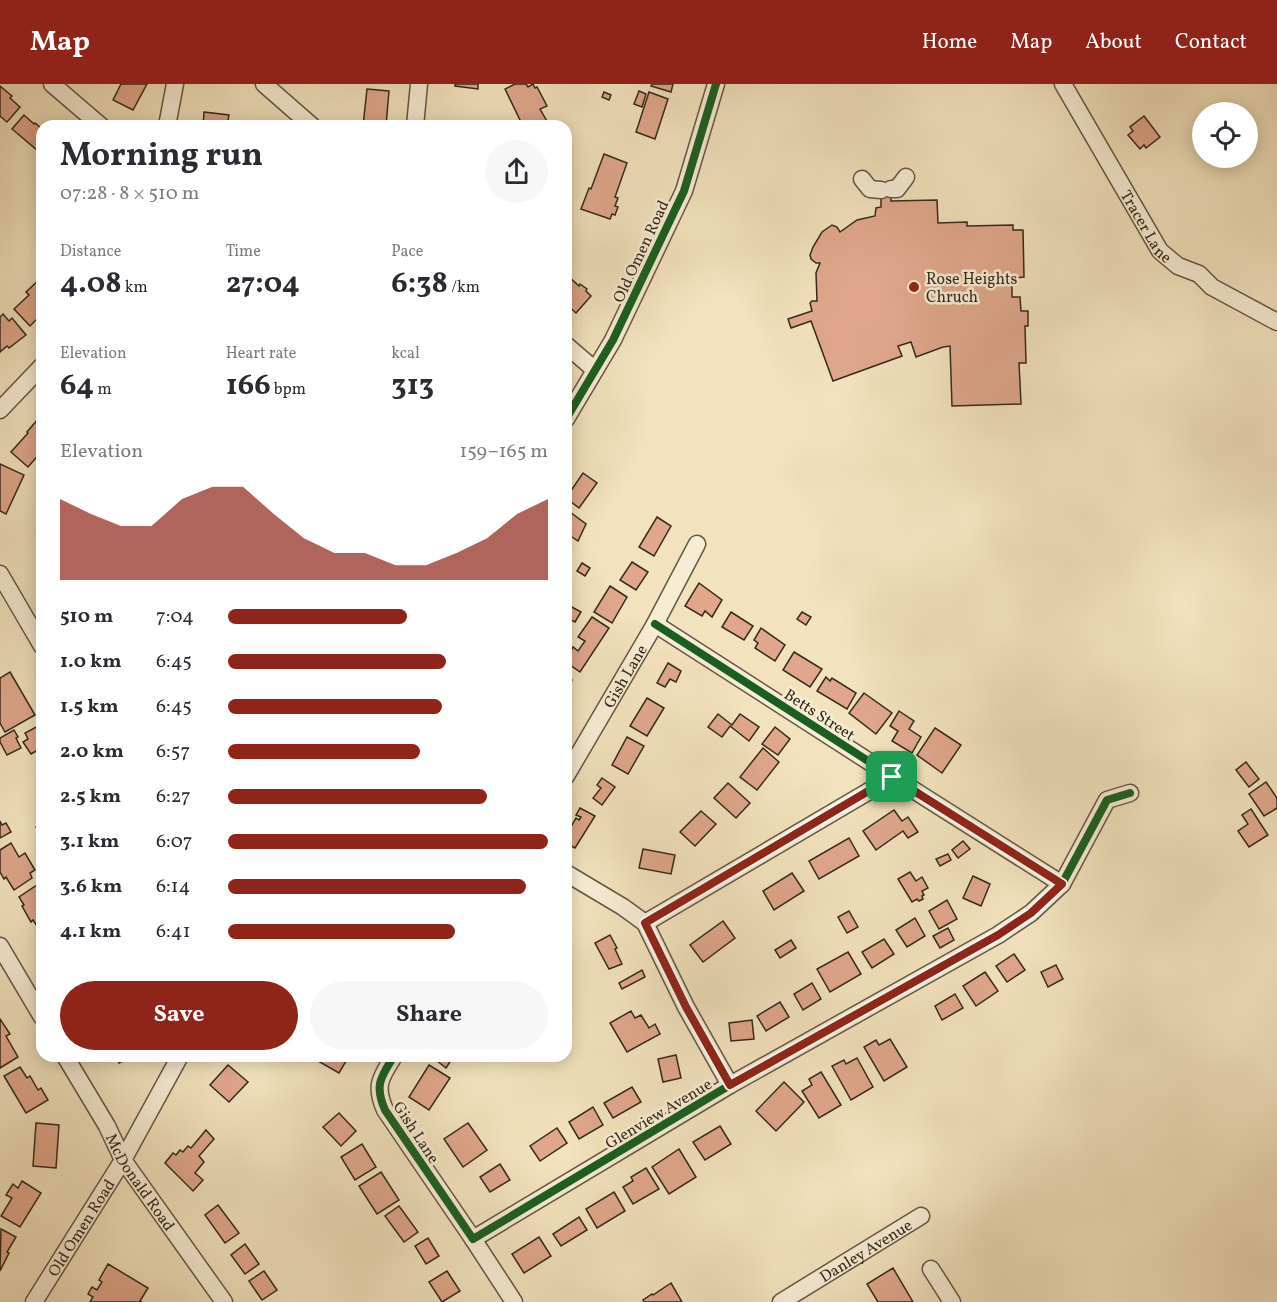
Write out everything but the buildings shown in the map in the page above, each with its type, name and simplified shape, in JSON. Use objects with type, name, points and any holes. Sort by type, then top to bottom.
[{"type":"street","points":[[52,84],[94,120]]},
{"type":"street","points":[[168,120],[175,84]]},
{"type":"street","points":[[264,84],[305,120]]},
{"type":"street","points":[[416,120],[419,84]]},
{"type":"street","name":"Old Omen Road","points":[[572,409],[613,340],[684,190],[716,84]]},
{"type":"street","name":"Tracer Lane","points":[[1063,84],[1160,251],[1178,266],[1199,274],[1212,287],[1277,322]]},
{"type":"street","points":[[862,179],[870,189],[886,190],[897,189],[906,177]]},
{"type":"street","points":[[572,350],[595,370]]},
{"type":"street","points":[[0,410],[36,372]]},
{"type":"street","name":"Gish Lane","points":[[572,766],[655,624],[696,544]]},
{"type":"street","points":[[0,574],[36,630]]},
{"type":"street","name":"Betts Street","points":[[655,624],[1062,884]]},
{"type":"street","points":[[645,923],[892,777]]},
{"type":"street","name":"Glenview Avenue","points":[[473,1239],[730,1085],[998,935],[1031,913],[1062,884],[1107,800],[1131,793]]},
{"type":"street","points":[[572,877],[645,923],[686,1007],[730,1085]]},
{"type":"street","points":[[0,946],[36,1007]]},
{"type":"street","name":"McDonald Road","points":[[69,1062],[107,1126],[123,1160],[224,1302]]},
{"type":"street","name":"Old Omen Road","points":[[34,1302],[123,1160],[177,1062]]},
{"type":"street","name":"Gish Lane","points":[[390,1062],[379,1085],[380,1098],[473,1239]]},
{"type":"street","name":"Danley Avenue","points":[[781,1302],[921,1216]]},
{"type":"street","points":[[473,1239],[514,1302]]},
{"type":"street","points":[[931,1269],[952,1302]]},
{"type":"cycle path","points":[[572,409],[613,340],[684,191],[716,84]]},
{"type":"cycle path","points":[[655,624],[1062,884]]},
{"type":"cycle path","points":[[391,1062],[380,1082],[380,1094],[385,1110],[473,1239],[730,1085],[998,935],[1031,913],[1062,884],[1107,800],[1130,793]]},
{"type":"place","name":"Rose Heights Chruch","points":[[914,287]]},
{"type":"route","points":[[892,777],[1062,884],[1031,913],[998,935],[730,1085],[686,1007],[645,923],[892,777]]}]
